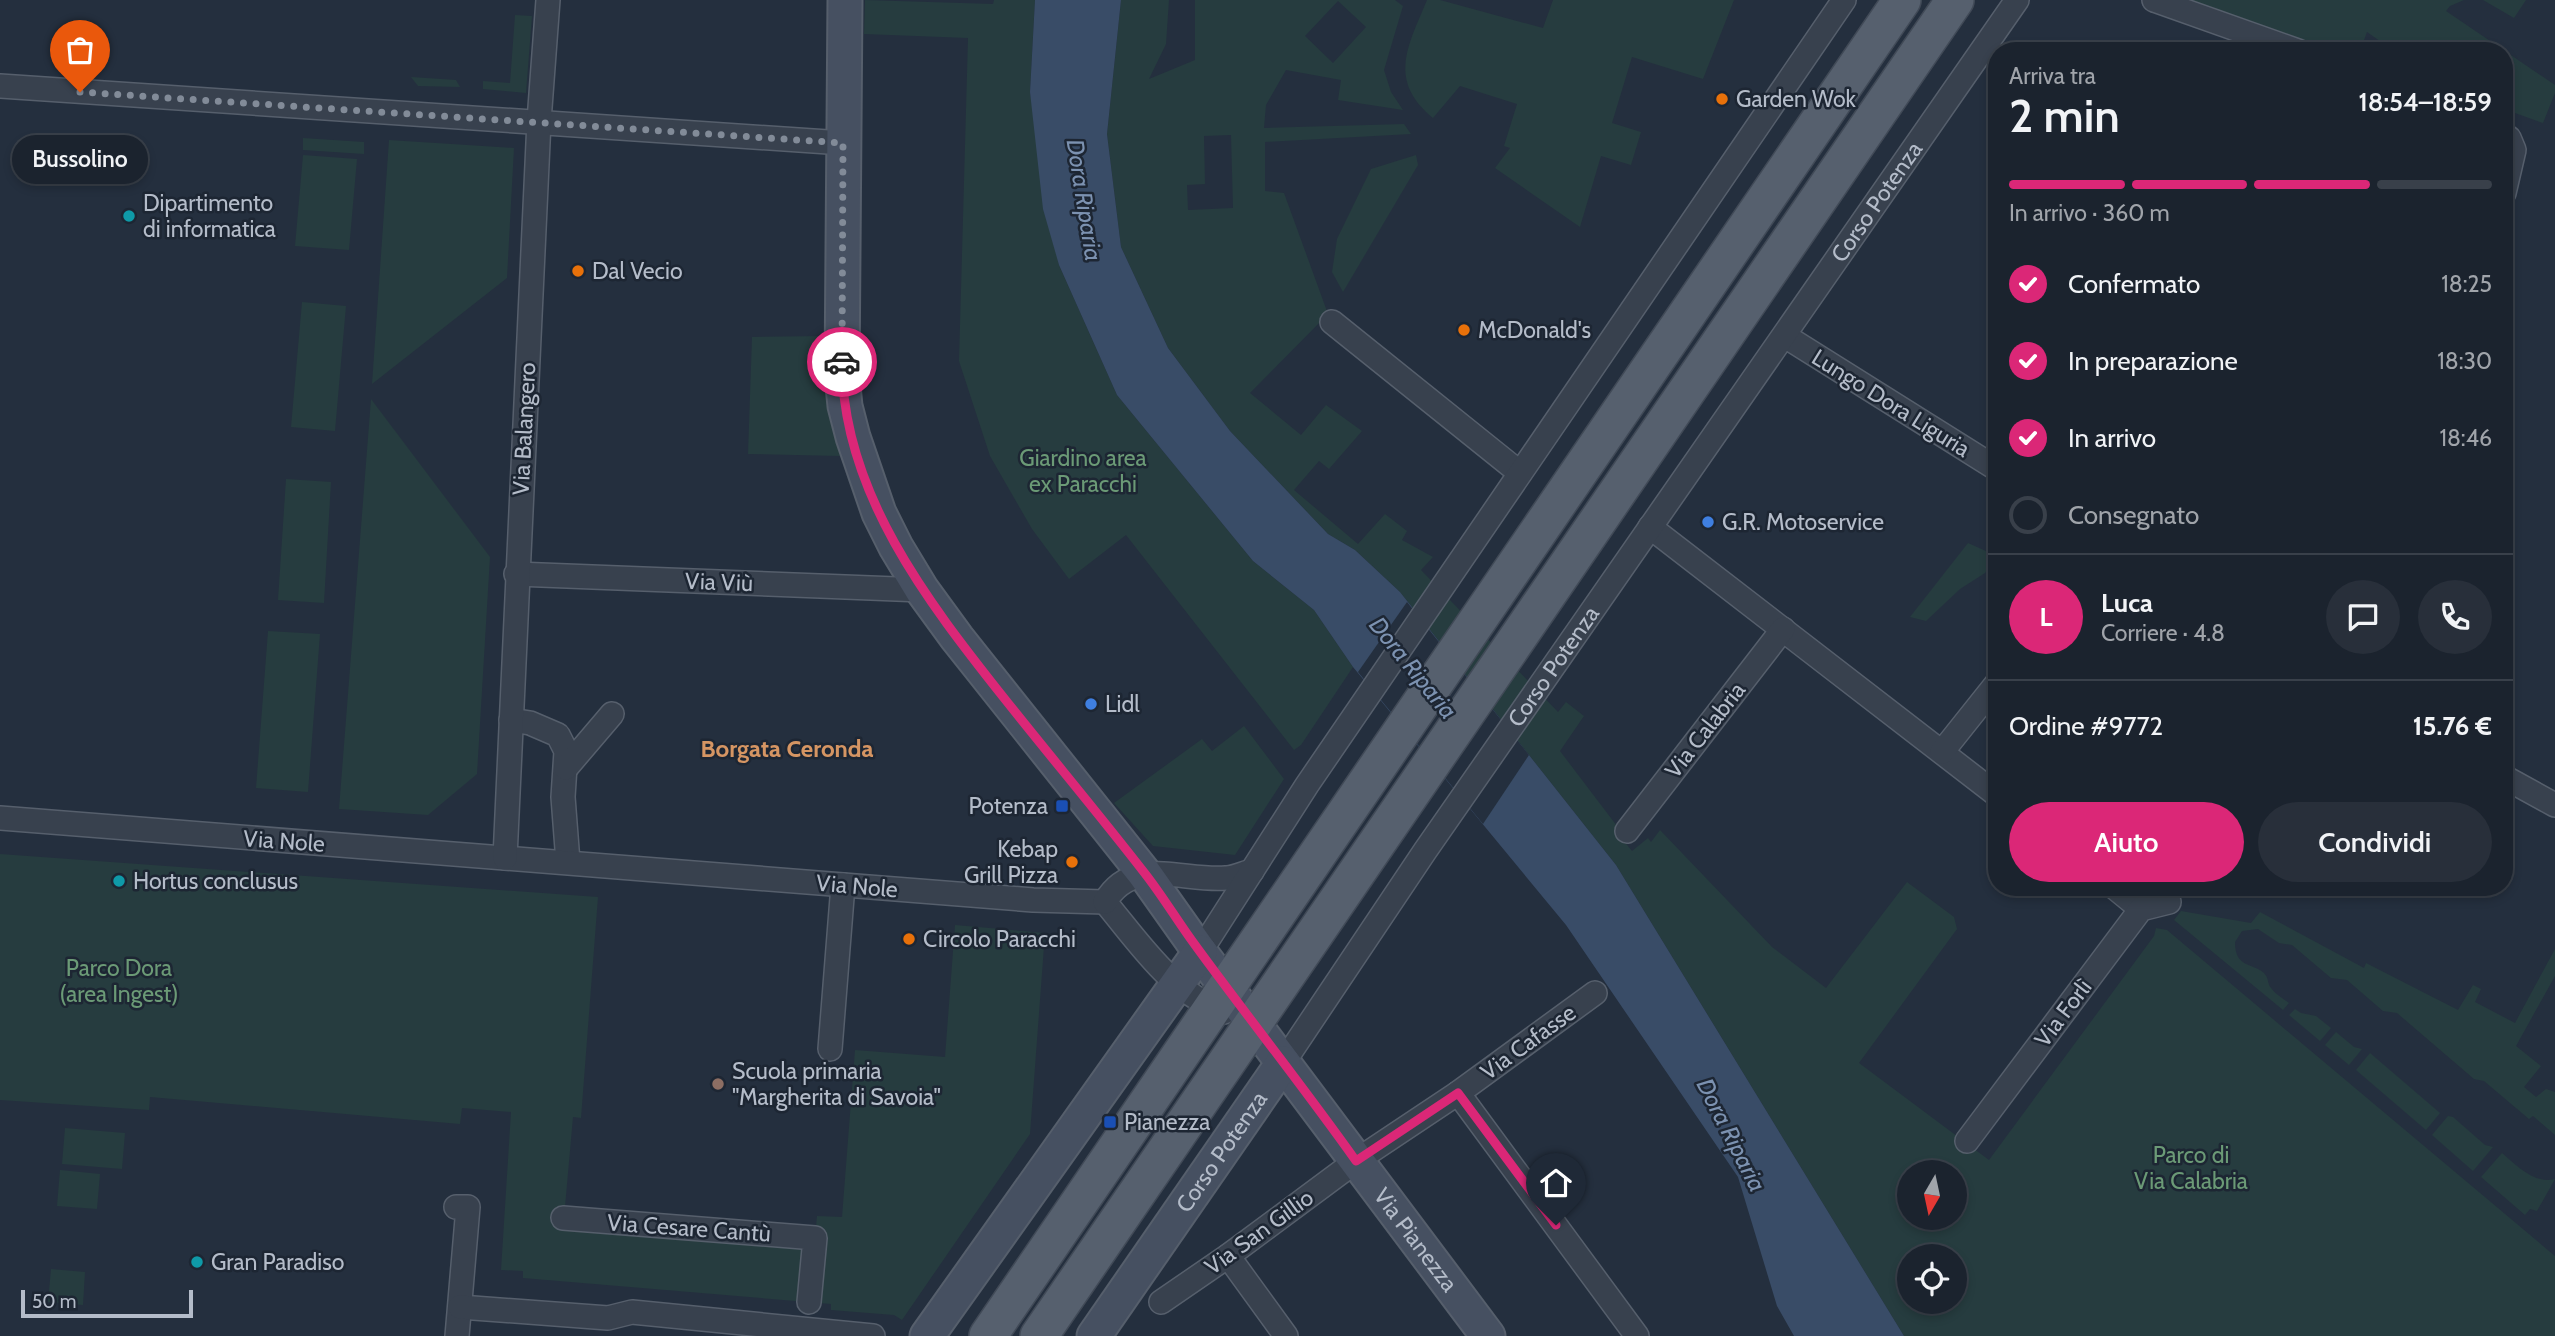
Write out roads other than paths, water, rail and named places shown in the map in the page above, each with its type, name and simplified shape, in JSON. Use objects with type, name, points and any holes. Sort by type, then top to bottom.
[{"type":"main road","points":[[988,1336],[1902,0]]},
{"type":"main road","name":"Corso Potenza","points":[[1039,1336],[1955,0]]},
{"type":"street","name":"Via Balangero","points":[[505,858],[516,574],[539,121],[548,0]]},
{"type":"street","name":"Via Pianezza","points":[[845,0],[842,376],[845,406],[862,468],[879,513],[922,590],[957,638],[1144,873],[1200,952],[1220,997],[1253,1023],[1488,1336]]},
{"type":"street","points":[[927,1336],[1200,952],[1324,762],[1844,0]]},
{"type":"street","name":"Corso Potenza","points":[[1094,1336],[1283,1063],[1425,850],[2017,0]]},
{"type":"street","points":[[2154,0],[2273,42]]},
{"type":"street","points":[[0,86],[843,143]]},
{"type":"street","points":[[1332,322],[1520,473]]},
{"type":"street","name":"Lungo Dora Liguria","points":[[1785,336],[1988,463]]},
{"type":"street","points":[[1650,527],[1988,788]]},
{"type":"street","name":"Via Viù","points":[[516,574],[922,590]]},
{"type":"street","name":"Via Calabria","points":[[1627,831],[1783,629]]},
{"type":"street","points":[[1942,752],[1988,694]]},
{"type":"street","points":[[566,768],[612,714]]},
{"type":"street","points":[[511,720],[530,723],[558,735],[566,751],[563,797],[568,863]]},
{"type":"street","points":[[2513,782],[2555,805]]},
{"type":"street","name":"Via Nole","points":[[0,818],[1033,900],[1105,902]]},
{"type":"street","points":[[1220,997],[1176,985],[1105,902],[1116,888],[1144,873],[1227,878],[1252,871]]},
{"type":"street","points":[[831,1049],[842,885]]},
{"type":"street","points":[[2125,896],[2141,909],[2169,902]]},
{"type":"street","name":"Via Forlì","points":[[1967,1141],[2141,909]]},
{"type":"street","name":"Via Cafasse","points":[[1356,1161],[1458,1093],[1595,993]]},
{"type":"street","points":[[1458,1093],[1637,1336]]},
{"type":"street","points":[[1235,1133],[1260,1115],[1273,1110],[1290,1105],[1317,1106]]},
{"type":"street","name":"Via San Gillio","points":[[1161,1302],[1356,1161]]},
{"type":"street","points":[[456,1207],[468,1207],[457,1336]]},
{"type":"street","name":"Via Cesare Cantù","points":[[564,1218],[815,1238],[809,1302]]},
{"type":"street","points":[[1228,1256],[1286,1336]]},
{"type":"street","points":[[460,1307],[608,1318],[628,1311],[873,1336]]},
{"type":"water","name":"Dora Riparia","points":[[1035,0],[1121,0],[1107,134],[1121,247],[1168,348],[1230,431],[1328,534],[1355,550],[1400,592],[1616,865],[1904,1336],[1794,1336],[1777,1306],[1738,1177],[1566,925],[1353,667],[1314,610],[1253,561],[1117,395],[1059,265],[1043,209],[1030,92]]},
{"type":"place","name":"Bussolino","points":[[80,92]]},
{"type":"place","name":"Garden Wok","points":[[1722,99]]},
{"type":"place","name":"Dipartimento di informatica","points":[[129,216]]},
{"type":"place","name":"Dal Vecio","points":[[578,271]]},
{"type":"place","name":"McDonald's","points":[[1464,330]]},
{"type":"place","name":"G.R. Motoservice","points":[[1708,522]]},
{"type":"place","name":"Lidl","points":[[1091,704]]},
{"type":"place","name":"Potenza","points":[[1062,806]]},
{"type":"place","name":"Kebap Grill Pizza","points":[[1072,862]]},
{"type":"place","name":"Hortus conclusus","points":[[119,881]]},
{"type":"place","name":"Circolo Paracchi","points":[[909,939]]},
{"type":"place","name":"Scuola primaria \"Margherita di Savoia\"","points":[[718,1084]]},
{"type":"place","name":"Pianezza","points":[[1110,1122]]},
{"type":"place","name":"Gran Paradiso","points":[[197,1262]]},
{"type":"district","name":"Borgata Ceronda","points":[[787,749]]},
{"type":"park label","name":"Giardino area ex Paracchi","points":[[1083,471]]},
{"type":"park label","name":"Parco Dora (area Ingest)","points":[[119,981]]},
{"type":"park label","name":"Parco di Via Calabria","points":[[2191,1168]]}]
